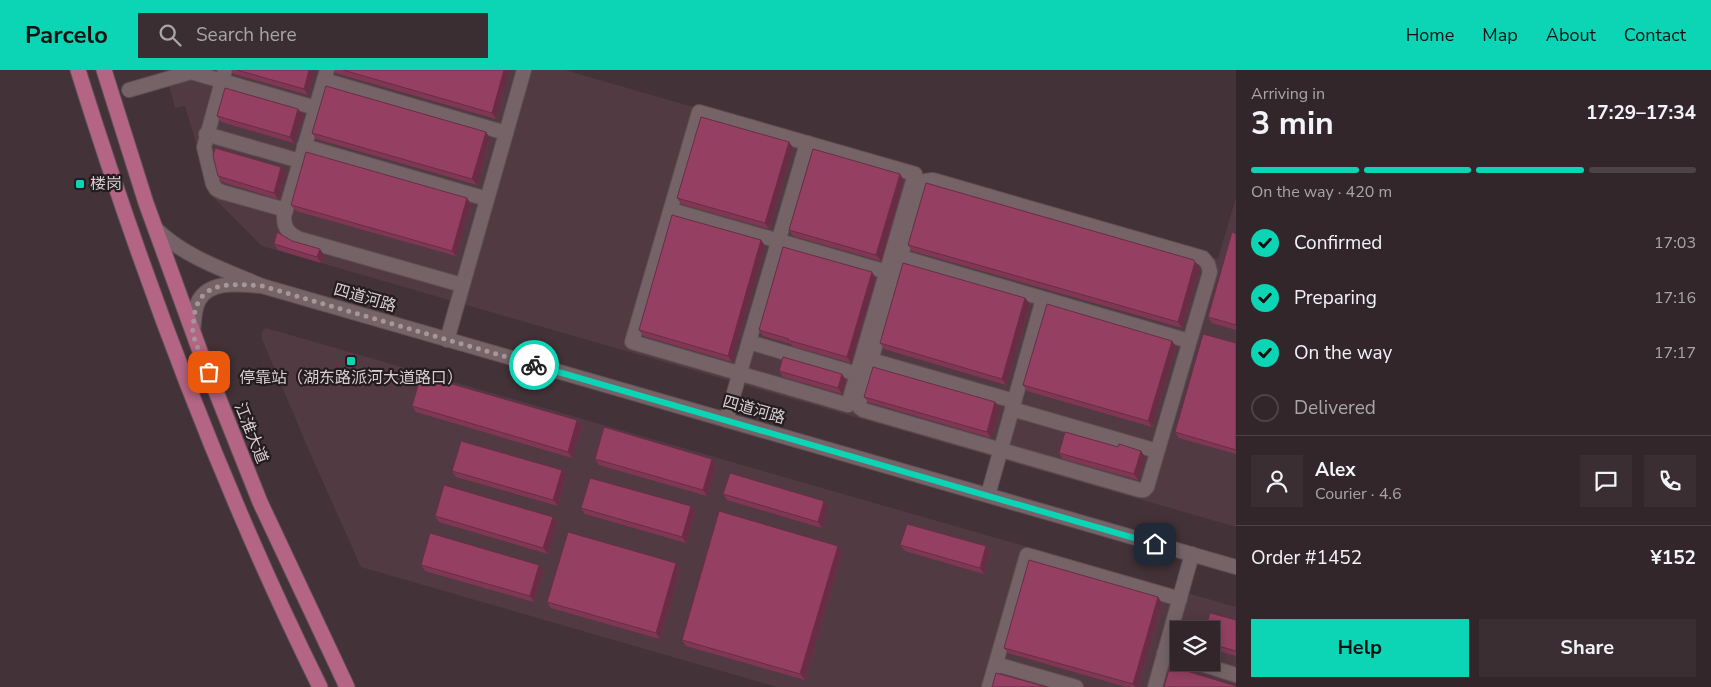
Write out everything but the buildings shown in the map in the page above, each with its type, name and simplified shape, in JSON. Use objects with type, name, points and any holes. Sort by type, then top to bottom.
[{"type":"main road","points":[[78,70],[149,286],[178,362],[271,585],[320,687]]},
{"type":"main road","name":"江淮大道","points":[[104,70],[154,228],[193,332],[260,502],[346,687]]},
{"type":"street","points":[[447,340],[524,70]]},
{"type":"street","points":[[129,90],[184,72],[223,75],[316,108]]},
{"type":"street","points":[[223,75],[204,147],[216,189],[286,210]]},
{"type":"street","points":[[462,285],[300,239],[292,235],[286,229],[284,223],[304,146],[325,75],[506,133]]},
{"type":"street","points":[[699,112],[915,174],[848,405],[632,342],[671,210],[699,112]]},
{"type":"street","points":[[206,134],[300,161]]},
{"type":"street","points":[[726,420],[807,143]]},
{"type":"street","points":[[304,146],[487,199]]},
{"type":"street","points":[[933,180],[1203,258],[1208,264],[1210,272],[1147,487],[1144,490],[1140,490],[859,407],[901,257],[921,186],[925,181],[933,180]]},
{"type":"street","points":[[671,210],[887,272]]},
{"type":"street","points":[[154,228],[191,254],[262,286]]},
{"type":"street","points":[[901,257],[1189,341]]},
{"type":"street","points":[[193,332],[198,300],[206,292],[219,286],[234,284],[262,286]]},
{"type":"street","name":"四道河路","points":[[262,286],[1236,567]]},
{"type":"street","points":[[988,495],[1043,299]]},
{"type":"street","points":[[749,342],[857,374]]},
{"type":"street","points":[[871,360],[1157,451]]},
{"type":"street","points":[[1155,687],[1192,554]]},
{"type":"street","points":[[989,687],[1027,555],[1180,599]]},
{"type":"street","points":[[1164,654],[1170,656]]},
{"type":"street","points":[[996,664],[1076,687]]},
{"type":"street","points":[[1220,670],[1236,675]]},
{"type":"shaded area","points":[[165,70],[565,70],[1218,259],[1236,197],[1236,527],[262,246],[212,196],[185,106],[175,108]]},
{"type":"shaded area","points":[[266,328],[1236,607],[1236,687],[777,687],[361,567],[262,339],[262,332]]},
{"type":"way so far","points":[[209,372],[193,332],[198,300],[206,292],[219,286],[234,284],[262,286],[534,365]]},
{"type":"place","name":"楼岗","points":[[80,184]]},
{"type":"place","name":"停靠站（湖东路派河大道路口）","points":[[351,361]]},
{"type":"route","points":[[534,365],[1155,544]]}]
